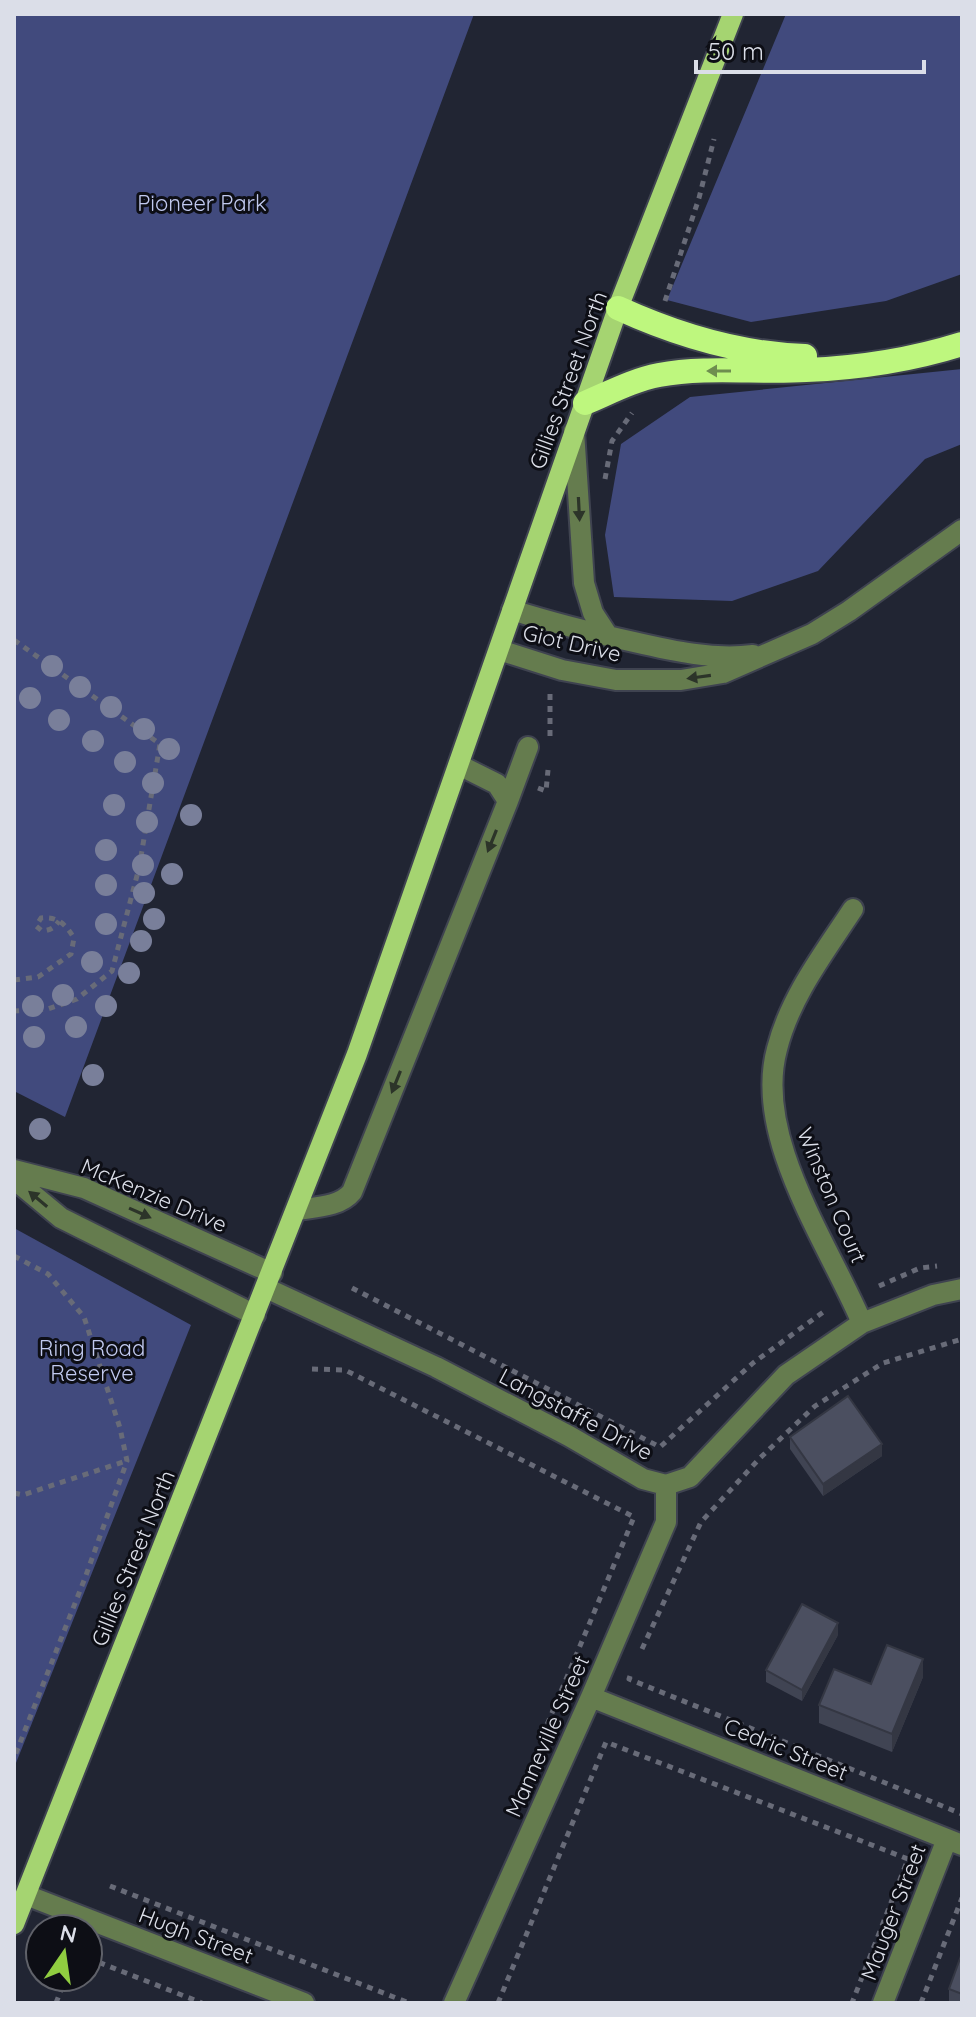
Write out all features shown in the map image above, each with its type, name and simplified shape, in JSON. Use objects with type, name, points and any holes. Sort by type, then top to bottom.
[{"type":"highway","points":[[618,308],[696,338],[760,353],[820,357],[868,355],[962,343]]},
{"type":"highway","points":[[585,403],[661,374],[856,366],[901,360],[962,343]]},
{"type":"main road","name":"Gillies Street North","points":[[14,1924],[357,1054],[618,308],[733,14]]},
{"type":"street","points":[[574,431],[584,583],[593,613],[608,636]]},
{"type":"street","name":"Giot Drive","points":[[499,650],[562,670],[616,680],[681,680],[723,673],[812,634],[962,530]]},
{"type":"street","name":"Giot Drive","points":[[512,610],[681,652],[739,657],[772,651]]},
{"type":"street","points":[[297,1210],[332,1204],[346,1199],[352,1192],[528,747]]},
{"type":"street","points":[[459,765],[497,784],[508,801]]},
{"type":"street","name":"Winston Court","points":[[853,909],[798,994],[776,1049],[771,1097],[780,1145],[862,1323]]},
{"type":"street","name":"McKenzie Drive","points":[[14,1170],[84,1188],[269,1280]]},
{"type":"street","points":[[14,1179],[61,1218],[255,1315]]},
{"type":"street","name":"Langstaffe Drive","points":[[269,1280],[569,1436],[643,1479],[666,1485],[690,1477],[786,1375],[862,1323],[933,1295],[962,1289]]},
{"type":"street","name":"Manneville Street","points":[[454,2003],[666,1522],[666,1485]]},
{"type":"street","name":"Cedric Street","points":[[591,1697],[955,1842]]},
{"type":"street","name":"Mauger Street","points":[[883,2003],[955,1842]]},
{"type":"street","name":"Hugh Street","points":[[26,1895],[304,2003]]},
{"type":"path","points":[[14,640],[160,744],[139,868],[112,971],[77,999],[48,1009],[14,1011]]},
{"type":"path","points":[[14,980],[38,977],[71,954],[74,938],[67,926],[59,921]]},
{"type":"path","points":[[14,1256],[48,1274],[84,1317],[120,1428],[127,1461],[14,1758]]},
{"type":"path","points":[[352,1288],[660,1447],[753,1363],[826,1310]]},
{"type":"path","points":[[642,1650],[701,1522],[759,1459],[815,1406],[883,1363],[962,1339]]},
{"type":"path","points":[[312,1369],[345,1370],[634,1517]]},
{"type":"path","points":[[14,1493],[23,1495],[127,1461]]},
{"type":"path","points":[[635,1664],[629,1679],[962,1814]]},
{"type":"path","points":[[498,2003],[606,1742],[908,1859],[852,2003]]},
{"type":"path","points":[[110,1886],[409,2003]]},
{"type":"path","points":[[921,2003],[962,1898]]},
{"type":"path","points":[[104,1964],[202,2003]]},
{"type":"green space","name":"Pioneer Park","points":[[14,14],[474,14],[65,1117],[14,1091]]},
{"type":"green space","points":[[786,14],[962,14],[962,274],[886,301],[751,322],[667,300]]},
{"type":"green space","points":[[962,369],[962,444],[925,459],[818,571],[732,601],[614,597],[605,535],[621,444],[690,397]]},
{"type":"green space","name":"Ring Road Reserve","points":[[14,1228],[191,1325],[14,1768]]},
{"type":"building","points":[[848,1396],[882,1444],[823,1484],[790,1437]]},
{"type":"building","points":[[802,1604],[838,1623],[802,1690],[766,1670]]},
{"type":"building","points":[[887,1645],[923,1659],[892,1734],[819,1705],[834,1669],[871,1684]]},
{"type":"building","points":[[962,1953],[962,1994],[949,1989]]}]
